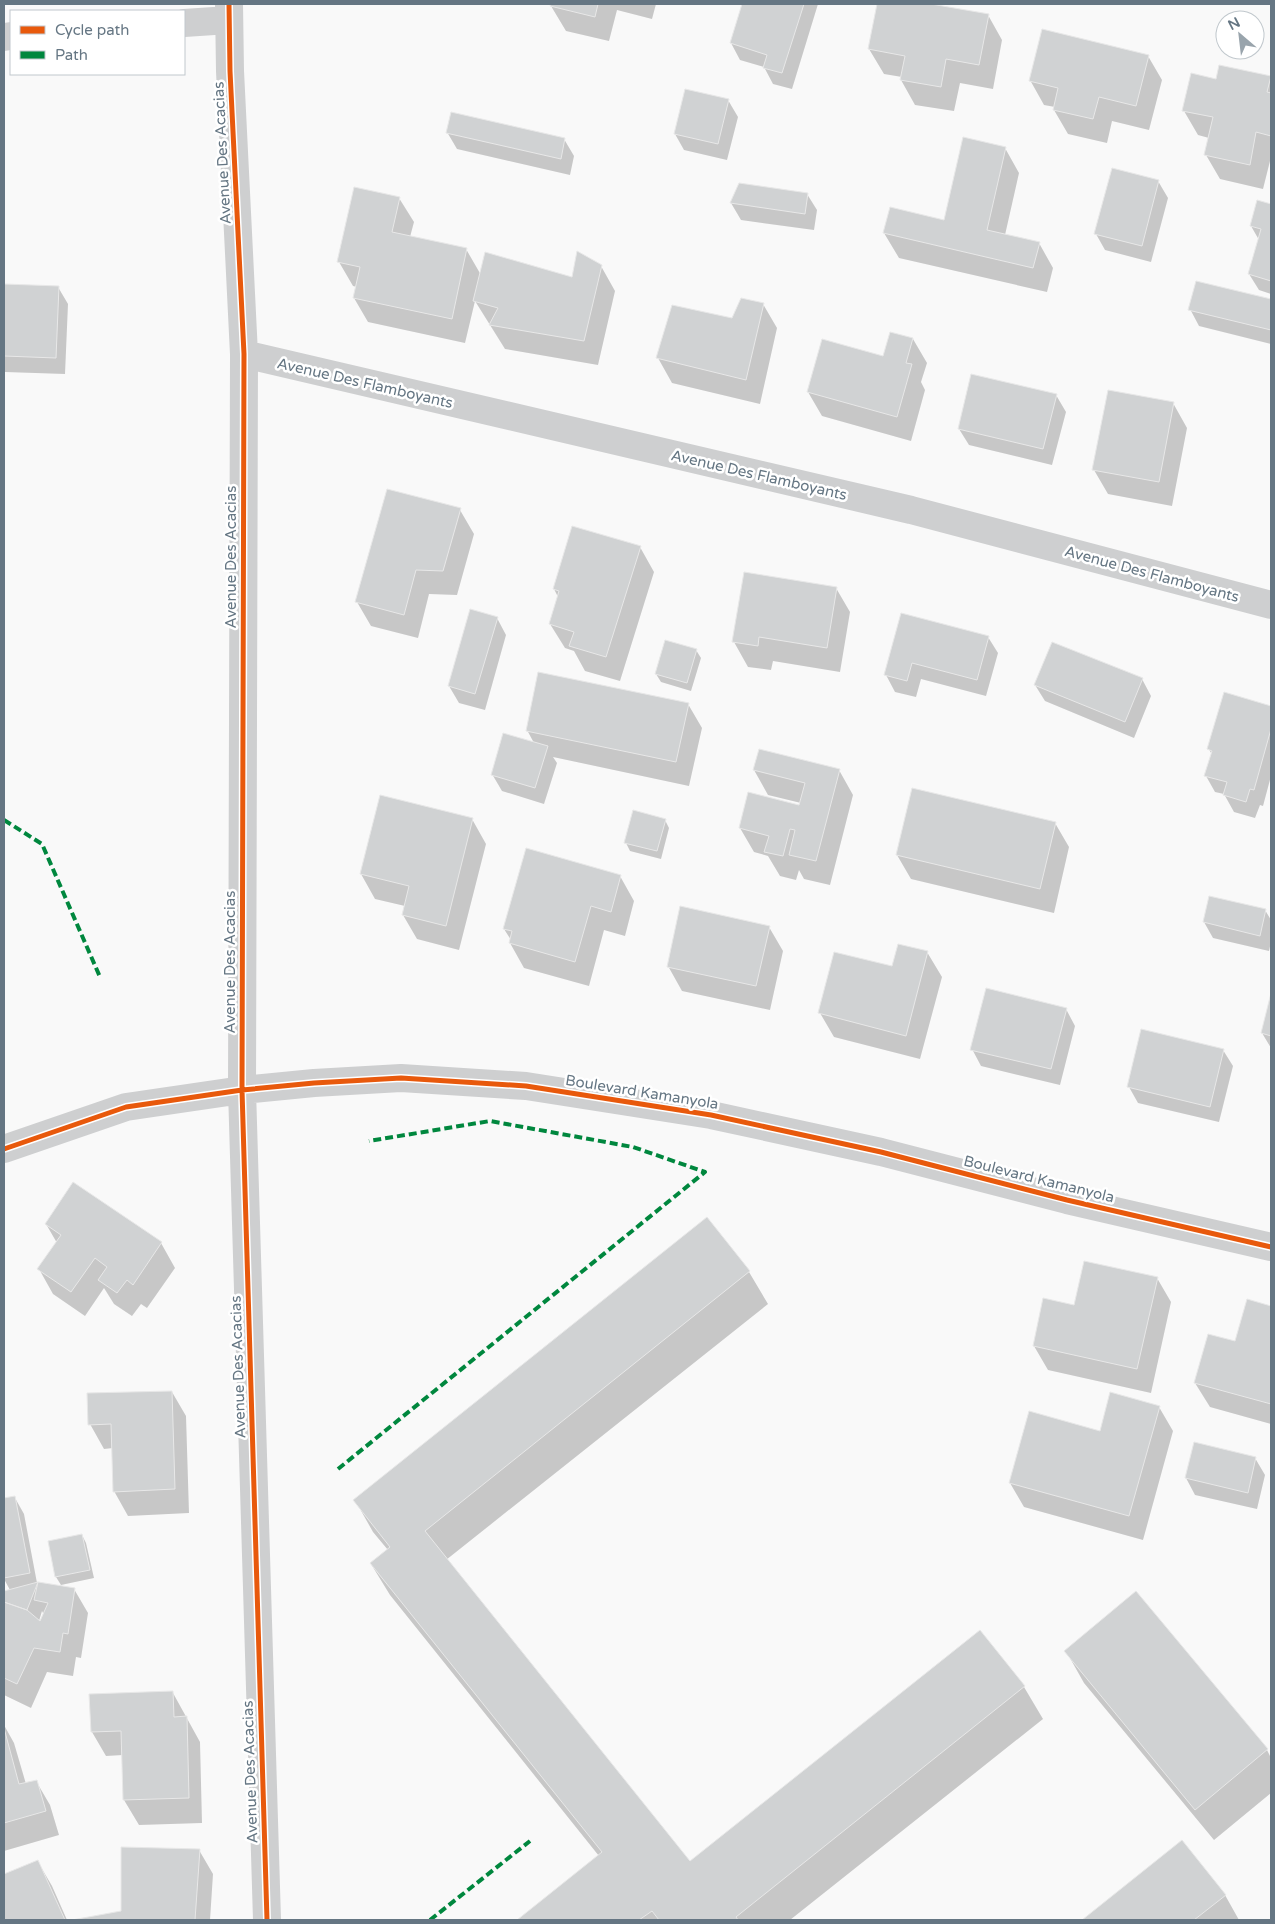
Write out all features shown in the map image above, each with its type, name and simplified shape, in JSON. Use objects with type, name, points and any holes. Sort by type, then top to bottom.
[{"type":"street","points":[[185,23],[229,12]]},
{"type":"street","name":"Avenue Des Acacias","points":[[229,12],[244,354],[242,1090],[267,1920]]},
{"type":"street","name":"Avenue Des Flamboyants","points":[[244,354],[910,510],[1271,605]]},
{"type":"street","name":"Boulevard Kamanyola","points":[[4,1149],[126,1107],[242,1090],[314,1083],[401,1078],[526,1086],[711,1115],[880,1152],[1067,1200],[1271,1246]]},
{"type":"building","points":[[551,4],[598,4],[595,17],[550,6]]},
{"type":"building","points":[[742,4],[804,4],[782,73],[763,68],[767,55],[730,43]]},
{"type":"building","points":[[877,4],[931,4],[989,14],[979,65],[946,59],[941,87],[900,80],[905,56],[868,49]]},
{"type":"building","points":[[1042,29],[1149,55],[1136,106],[1099,97],[1093,119],[1053,110],[1058,88],[1029,81]]},
{"type":"building","points":[[1219,65],[1271,76],[1267,92],[1271,93],[1271,136],[1256,132],[1250,165],[1204,155],[1213,117],[1182,111],[1191,73],[1216,79]]},
{"type":"building","points":[[685,89],[729,99],[718,144],[674,134]]},
{"type":"building","points":[[451,112],[565,138],[561,159],[446,133]]},
{"type":"building","points":[[963,137],[1006,147],[987,230],[1040,242],[1033,268],[883,233],[890,207],[944,220]]},
{"type":"building","points":[[1112,168],[1159,180],[1142,246],[1094,234]]},
{"type":"building","points":[[739,183],[808,193],[805,214],[730,203]]},
{"type":"building","points":[[354,187],[400,197],[392,232],[467,248],[452,319],[353,298],[360,267],[337,262]]},
{"type":"building","points":[[1257,200],[1271,204],[1271,281],[1248,274],[1261,229],[1250,226]]},
{"type":"building","points":[[577,251],[602,265],[584,341],[489,325],[498,308],[473,301],[485,252],[572,277]]},
{"type":"building","points":[[1196,281],[1271,299],[1271,330],[1188,310]]},
{"type":"building","points":[[4,284],[59,286],[56,358],[4,356]]},
{"type":"building","points":[[741,298],[764,303],[746,380],[656,358],[672,305],[732,318]]},
{"type":"building","points":[[890,332],[913,338],[906,363],[912,364],[897,417],[807,392],[822,339],[883,356]]},
{"type":"building","points":[[971,374],[1057,394],[1043,449],[958,429]]},
{"type":"building","points":[[1108,390],[1174,402],[1159,482],[1092,470]]},
{"type":"building","points":[[387,489],[461,508],[443,571],[416,570],[404,615],[355,602]]},
{"type":"building","points":[[572,526],[641,546],[606,657],[569,646],[574,632],[549,624],[559,591],[553,589]]},
{"type":"building","points":[[744,572],[837,587],[827,648],[759,637],[758,646],[732,642]]},
{"type":"building","points":[[470,609],[498,617],[475,694],[448,686]]},
{"type":"building","points":[[901,613],[989,636],[977,680],[912,663],[907,681],[884,675]]},
{"type":"building","points":[[665,640],[697,649],[687,683],[655,674]]},
{"type":"building","points":[[1052,642],[1143,678],[1125,722],[1034,685]]},
{"type":"building","points":[[538,672],[689,703],[676,762],[526,731]]},
{"type":"building","points":[[1224,692],[1271,706],[1271,729],[1254,790],[1250,789],[1246,802],[1223,795],[1227,782],[1204,776],[1212,751],[1207,749]]},
{"type":"building","points":[[503,733],[548,746],[535,788],[491,775]]},
{"type":"building","points":[[759,749],[840,769],[816,861],[789,855],[795,830],[790,829],[783,856],[764,852],[769,836],[739,828],[748,792],[799,805],[805,783],[753,770]]},
{"type":"building","points":[[912,788],[1056,822],[1040,889],[896,855]]},
{"type":"building","points":[[380,795],[473,818],[446,926],[402,915],[409,886],[360,874]]},
{"type":"building","points":[[633,810],[666,819],[657,851],[624,843]]},
{"type":"building","points":[[526,848],[621,875],[611,912],[591,906],[575,962],[509,943],[512,931],[503,929]]},
{"type":"building","points":[[1209,896],[1266,909],[1260,936],[1203,922]]},
{"type":"building","points":[[680,906],[770,926],[756,986],[667,967]]},
{"type":"building","points":[[898,944],[928,951],[906,1036],[818,1013],[834,952],[892,966]]},
{"type":"building","points":[[986,988],[1067,1008],[1051,1069],[970,1050]]},
{"type":"building","points":[[1271,993],[1271,1036],[1261,1033]]},
{"type":"building","points":[[1141,1029],[1224,1049],[1210,1107],[1127,1087]]},
{"type":"building","points":[[73,1182],[162,1242],[133,1285],[127,1280],[117,1293],[98,1280],[107,1267],[95,1258],[71,1292],[37,1269],[61,1235],[45,1224]]},
{"type":"building","points":[[707,1217],[750,1271],[425,1531],[690,1861],[980,1630],[1025,1686],[736,1917],[738,1920],[659,1920],[652,1911],[639,1920],[517,1920],[602,1852],[370,1563],[390,1547],[353,1500]]},
{"type":"building","points":[[1084,1261],[1158,1277],[1137,1369],[1033,1346],[1043,1298],[1074,1305]]},
{"type":"building","points":[[1247,1299],[1271,1306],[1271,1404],[1194,1383],[1208,1334],[1235,1341]]},
{"type":"building","points":[[172,1391],[175,1489],[113,1492],[111,1424],[88,1425],[87,1393]]},
{"type":"building","points":[[1110,1392],[1160,1406],[1129,1516],[1009,1483],[1029,1411],[1100,1431]]},
{"type":"building","points":[[1194,1442],[1256,1457],[1248,1493],[1185,1478]]},
{"type":"building","points":[[15,1496],[30,1573],[4,1578],[4,1498]]},
{"type":"building","points":[[82,1534],[90,1570],[55,1577],[48,1541]]},
{"type":"building","points":[[38,1582],[75,1588],[68,1634],[63,1633],[60,1652],[34,1648],[17,1684],[4,1678],[4,1602],[27,1610],[40,1621],[48,1603],[34,1600]]},
{"type":"building","points":[[38,1582],[27,1610],[4,1602],[4,1591]]},
{"type":"building","points":[[1136,1591],[1268,1749],[1195,1810],[1064,1651]]},
{"type":"building","points":[[173,1691],[174,1717],[187,1716],[189,1798],[123,1800],[121,1731],[91,1732],[89,1694]]},
{"type":"building","points":[[4,1728],[19,1784],[37,1780],[46,1811],[4,1823]]},
{"type":"building","points":[[1182,1840],[1226,1895],[1194,1920],[1082,1920]]},
{"type":"building","points":[[121,1847],[200,1849],[195,1920],[72,1920],[121,1911]]},
{"type":"building","points":[[38,1860],[65,1920],[4,1920],[4,1874]]},
{"type":"marked path","points":[[4,820],[42,844],[100,977]]},
{"type":"marked path","points":[[338,1469],[705,1172],[633,1147],[490,1121],[369,1141]]},
{"type":"marked path","points":[[430,1920],[530,1841]]},
{"type":"cycle path","points":[[229,4],[230,71],[244,354],[242,1090],[267,1920]]},
{"type":"cycle path","points":[[4,1149],[126,1107],[242,1090],[314,1083],[401,1078],[526,1086],[711,1115],[881,1152],[1067,1200],[1271,1247]]}]
